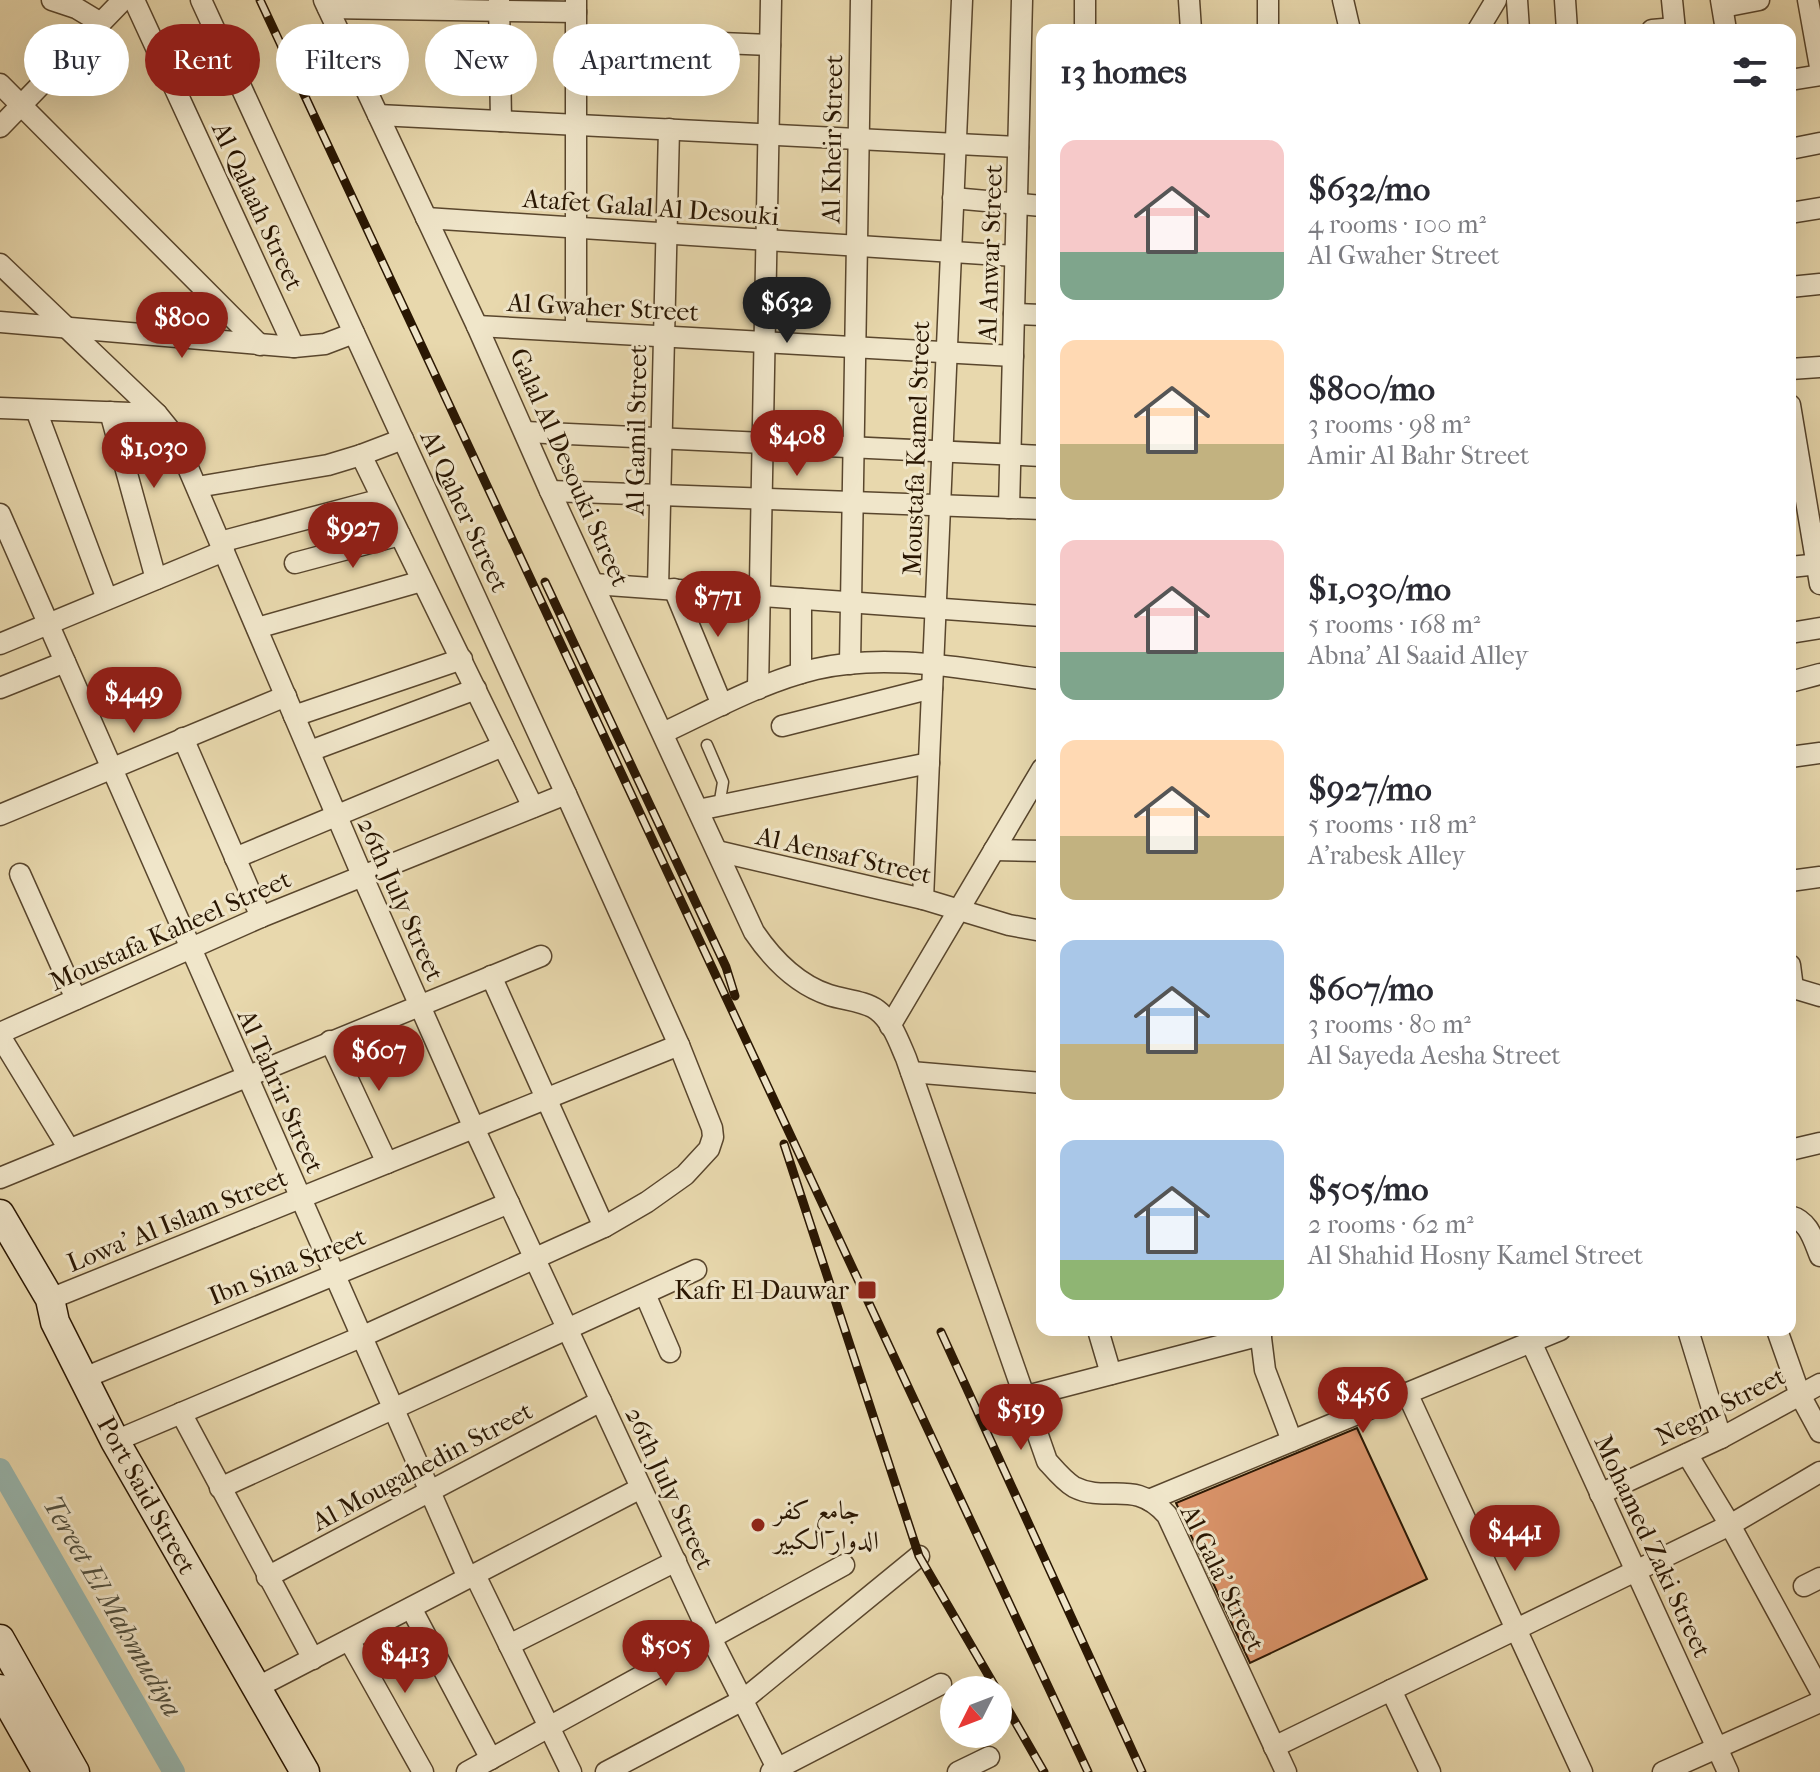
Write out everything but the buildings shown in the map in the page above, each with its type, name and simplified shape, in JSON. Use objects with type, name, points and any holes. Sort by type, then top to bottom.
[{"type":"main road","name":"Port Said Street","points":[[0,1214],[54,1306],[55,1322],[115,1441],[305,1772]]},
{"type":"main road","points":[[0,1639],[75,1772]]},
{"type":"main road","points":[[0,1689],[43,1771]]},
{"type":"street","points":[[52,0],[76,8],[101,23]]},
{"type":"street","points":[[0,127],[123,0]]},
{"type":"street","name":"Al Qalaah Street","points":[[134,0],[294,347]]},
{"type":"street","name":"Al Qaher Street","points":[[115,1441],[361,1337],[604,1227],[685,1175],[709,1149],[713,1137],[679,1045],[566,794],[201,0]]},
{"type":"street","points":[[758,689],[771,0]]},
{"type":"street","name":"Al Kheir Street","points":[[850,664],[861,0]]},
{"type":"street","name":"Moustafa Kamel Street","points":[[923,899],[962,0]]},
{"type":"street","name":"Al Anwar Street","points":[[1009,508],[1022,0]]},
{"type":"street","points":[[1085,0],[1085,24]]},
{"type":"street","points":[[1189,0],[1191,24]]},
{"type":"street","points":[[1268,0],[1268,24]]},
{"type":"street","points":[[1343,0],[1349,24]]},
{"type":"street","points":[[1482,24],[1496,0]]},
{"type":"street","points":[[1517,0],[1519,24]]},
{"type":"street","points":[[1565,0],[1567,24]]},
{"type":"street","points":[[1672,0],[1674,24]]},
{"type":"street","points":[[1725,24],[1722,4],[1759,0]]},
{"type":"street","points":[[1808,0],[1820,67]]},
{"type":"street","points":[[326,4],[576,6]]},
{"type":"street","name":"Galal Al Desouki Street","points":[[326,4],[754,932],[777,962],[792,975],[818,990],[876,1010],[890,1026]]},
{"type":"street","points":[[499,5],[501,121]]},
{"type":"street","points":[[740,44],[770,45]]},
{"type":"street","points":[[1796,79],[1820,75]]},
{"type":"street","points":[[0,84],[260,345]]},
{"type":"street","points":[[576,96],[576,331]]},
{"type":"street","points":[[378,115],[1018,147]]},
{"type":"street","name":"Al Gamil Street","points":[[669,129],[661,495],[666,589],[722,705]]},
{"type":"street","points":[[1796,148],[1820,143]]},
{"type":"street","points":[[953,198],[1036,206]]},
{"type":"street","points":[[1796,212],[1820,208]]},
{"type":"street","name":"Atafet Galal Al Desouki","points":[[426,218],[1015,256]]},
{"type":"street","name":"26th July Street","points":[[0,264],[157,414],[174,435],[474,1128],[776,1771]]},
{"type":"street","points":[[1796,286],[1820,284]]},
{"type":"street","points":[[1014,314],[1036,315]]},
{"type":"street","points":[[0,322],[294,347],[325,344],[354,333]]},
{"type":"street","name":"Al Gwaher Street","points":[[477,326],[1013,356]]},
{"type":"street","points":[[1796,369],[1820,367]]},
{"type":"street","points":[[0,408],[157,414]]},
{"type":"street","points":[[36,410],[107,599]]},
{"type":"street","points":[[110,412],[156,579]]},
{"type":"street","points":[[525,432],[1036,456]]},
{"type":"street","points":[[197,487],[320,466],[403,439]]},
{"type":"street","points":[[1796,449],[1819,571],[1796,568]]},
{"type":"street","points":[[361,455],[533,807]]},
{"type":"street","points":[[550,491],[1036,509]]},
{"type":"street","points":[[0,644],[156,579],[222,546],[382,499]]},
{"type":"street","name":"Al Tahrir Street","points":[[0,514],[429,1492],[571,1772]]},
{"type":"street","points":[[295,563],[400,535]]},
{"type":"street","points":[[257,628],[422,581]]},
{"type":"street","points":[[594,584],[1036,616]]},
{"type":"street","points":[[801,599],[801,673]]},
{"type":"street","points":[[1796,632],[1820,628]]},
{"type":"street","points":[[294,716],[462,659]]},
{"type":"street","points":[[0,688],[65,662]]},
{"type":"street","points":[[663,733],[758,689],[801,673],[850,664],[898,662],[1036,678]]},
{"type":"street","points":[[1796,680],[1820,674]]},
{"type":"street","points":[[782,726],[932,688]]},
{"type":"street","points":[[310,751],[476,689]]},
{"type":"street","points":[[0,815],[286,696]]},
{"type":"street","points":[[183,738],[261,917]]},
{"type":"street","points":[[235,858],[503,746]]},
{"type":"street","points":[[1796,756],[1820,753]]},
{"type":"street","points":[[698,810],[929,763]]},
{"type":"street","points":[[890,1026],[994,850],[1036,790]]},
{"type":"street","name":"Moustafa Kaheel Street","points":[[0,1034],[261,917],[566,794]]},
{"type":"street","points":[[994,850],[1036,851]]},
{"type":"street","name":"Al Aensaf Street","points":[[717,851],[923,899],[1036,930]]},
{"type":"street","points":[[20,874],[76,999]]},
{"type":"street","points":[[1796,880],[1820,877]]},
{"type":"street","points":[[0,1178],[541,956]]},
{"type":"street","points":[[491,976],[604,1227]]},
{"type":"street","points":[[1796,988],[1820,996]]},
{"type":"street","name":"Al Gala' Street","points":[[890,1026],[911,1072],[1047,1461],[1071,1485],[1084,1491],[1127,1492],[1160,1507],[1173,1524],[1286,1772]]},
{"type":"street","points":[[0,1034],[69,1149]]},
{"type":"street","points":[[330,1041],[387,1163]]},
{"type":"street","name":"Lowa' Al Islam Street","points":[[50,1299],[679,1045]]},
{"type":"street","points":[[911,1072],[1036,1082]]},
{"type":"street","points":[[1796,1149],[1820,1143]]},
{"type":"street","name":"Ibn Sina Street","points":[[84,1378],[509,1203]]},
{"type":"street","points":[[1796,1218],[1807,1226],[1820,1256]]},
{"type":"street","points":[[220,1488],[696,1270]]},
{"type":"street","points":[[645,1294],[670,1352]]},
{"type":"street","points":[[1100,1336],[1111,1374]]},
{"type":"street","points":[[1023,1397],[1246,1336]]},
{"type":"street","points":[[1261,1336],[1265,1370],[1292,1441]]},
{"type":"street","points":[[1149,1500],[1546,1336]]},
{"type":"street","points":[[1690,1336],[1721,1438]]},
{"type":"street","points":[[1779,1336],[1800,1395],[1820,1432]]},
{"type":"street","name":"Mohamed Zaki Street","points":[[1531,1342],[1728,1772]]},
{"type":"street","name":"Negm Street","points":[[1600,1494],[1721,1438],[1820,1384]]},
{"type":"street","points":[[1407,1393],[1582,1772]]},
{"type":"street","name":"Al Mougahedin Street","points":[[267,1577],[601,1401]]},
{"type":"street","points":[[181,1413],[313,1659]]},
{"type":"street","points":[[1687,1454],[1818,1682]]},
{"type":"street","points":[[1274,1747],[1730,1525],[1820,1472]]},
{"type":"street","points":[[256,1688],[641,1488]]},
{"type":"street","points":[[606,1772],[743,1700],[919,1556]]},
{"type":"street","points":[[509,1645],[676,1561]]},
{"type":"street","points":[[467,1772],[844,1565]]},
{"type":"street","points":[[411,1608],[491,1759]]},
{"type":"street","points":[[349,1640],[423,1772]]},
{"type":"street","points":[[776,1771],[940,1685]]},
{"type":"street","points":[[1391,1690],[1430,1772]]},
{"type":"street","points":[[1663,1772],[1820,1702]]},
{"type":"street","points":[[958,1772],[989,1757]]},
{"type":"lane","points":[[707,745],[723,782],[719,806]]},
{"type":"waterway","name":"Tereet El Mahmudiya","points":[[0,1469],[174,1772]]},
{"type":"railway","points":[[260,0],[1088,1772]]},
{"type":"railway","points":[[545,582],[726,967],[735,996]]},
{"type":"railway","points":[[784,1144],[919,1556],[989,1676]]},
{"type":"railway","points":[[941,1332],[1142,1772]]},
{"type":"railway","points":[[1012,1716],[1044,1772]]},
{"type":"place","name":"Kafr El-Dauwar","points":[[867,1290]]},
{"type":"place","name":"جامع كفر الدوار الكبير","points":[[758,1525]]}]
